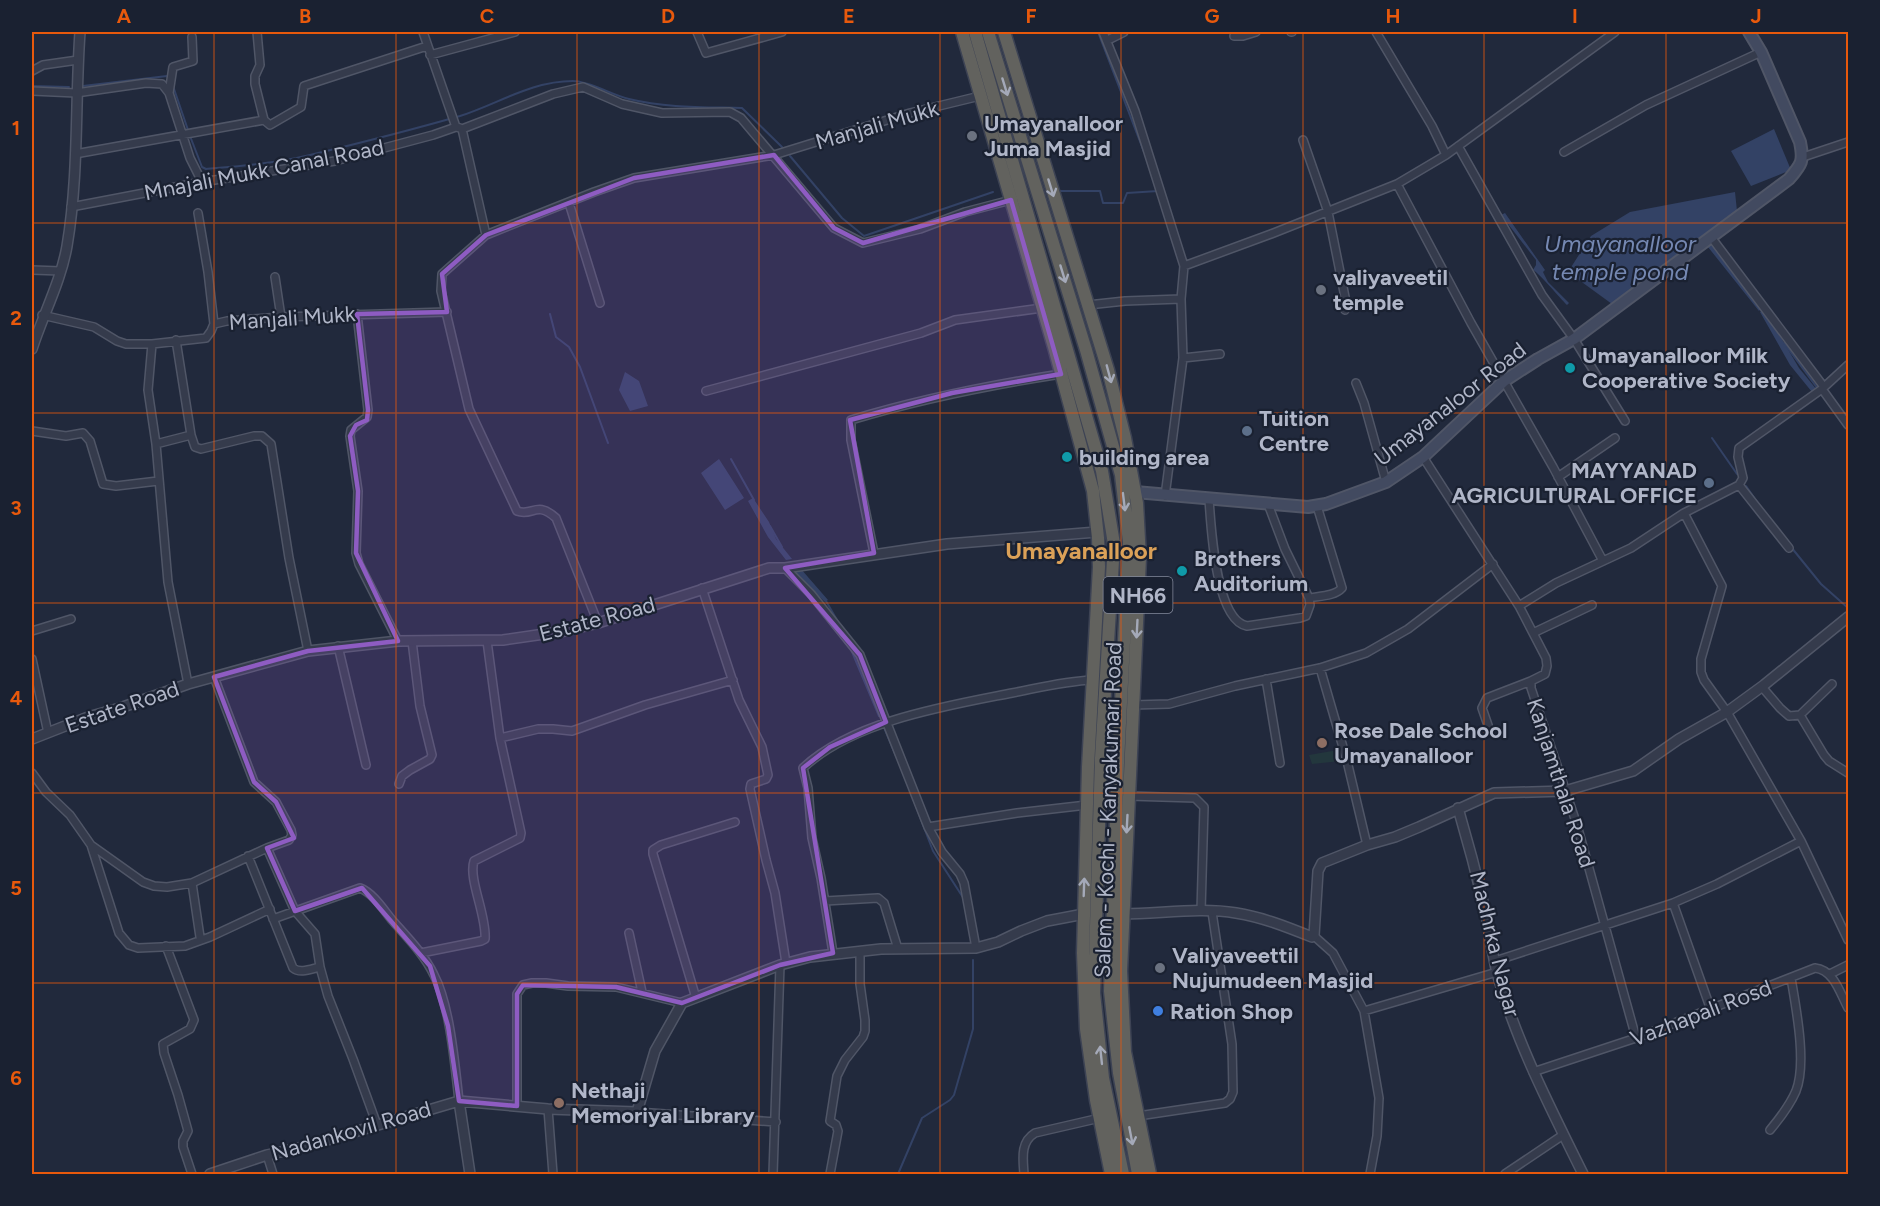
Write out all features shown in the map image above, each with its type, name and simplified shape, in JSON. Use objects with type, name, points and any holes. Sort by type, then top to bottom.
[{"type":"highway","name":"Salem - Kochi - Kanyakumari Road","points":[[962,32],[1093,491],[1099,567],[1083,914],[1086,1029],[1111,1174]]},
{"type":"highway","points":[[975,32],[1102,471],[1114,544],[1101,758],[1094,993],[1103,1078],[1123,1174]]},
{"type":"highway","points":[[988,32],[1086,350],[1122,486],[1129,542],[1110,991],[1119,1073],[1138,1174]]},
{"type":"highway","name":"Salem - Kochi - Kanyakumari Road","points":[[1004,32],[1108,370],[1125,438],[1135,492],[1140,558],[1120,971],[1125,1052],[1150,1174]]},
{"type":"main road","points":[[1749,32],[1761,52],[1800,142],[1803,157]]},
{"type":"main road","name":"Umayanaloor Road","points":[[1135,492],[1317,506],[1386,482],[1423,457],[1504,381],[1574,339],[1789,179],[1802,162],[1803,157]]},
{"type":"street","points":[[32,349],[42,315],[61,271],[67,245],[75,154],[80,32]]},
{"type":"street","points":[[257,32],[260,65],[255,76],[255,84],[266,124],[274,123],[302,107],[304,86],[427,46]]},
{"type":"street","points":[[423,32],[450,113],[457,126],[486,236]]},
{"type":"street","points":[[430,55],[515,32]]},
{"type":"street","points":[[698,32],[706,53],[782,32]]},
{"type":"street","points":[[1104,32],[1136,111],[1184,266],[1181,299],[1183,358],[1165,496]]},
{"type":"street","points":[[1108,40],[1124,32]]},
{"type":"street","points":[[1234,36],[1256,32]]},
{"type":"street","points":[[1376,32],[1432,126],[1446,155]]},
{"type":"street","points":[[1184,266],[1397,184],[1446,155],[1615,32]]},
{"type":"street","points":[[169,93],[173,67],[193,61],[192,37]]},
{"type":"street","points":[[1564,152],[1646,105],[1761,52]]},
{"type":"street","points":[[32,71],[43,65],[78,60]]},
{"type":"street","points":[[32,91],[76,93],[157,83],[165,86],[190,158],[202,182]]},
{"type":"street","name":"Mnajali Mukk Canal Road","points":[[71,207],[202,182],[335,161],[433,135],[552,94],[583,87],[622,104],[662,112],[730,112],[741,118],[834,228],[863,243],[920,229],[965,212],[1011,200]]},
{"type":"street","name":"Manjali Mukk","points":[[42,315],[94,327],[126,344],[152,344],[206,338],[214,324],[227,321],[447,312],[441,291],[442,274],[486,236],[634,178],[774,155],[910,113],[980,96]]},
{"type":"street","points":[[75,154],[264,120]]},
{"type":"street","points":[[1303,140],[1328,212],[1346,302],[1345,310]]},
{"type":"street","points":[[1803,157],[1848,142]]},
{"type":"street","points":[[1458,146],[1542,295],[1574,339],[1625,420]]},
{"type":"street","points":[[1397,184],[1603,561]]},
{"type":"street","points":[[569,203],[600,303]]},
{"type":"street","points":[[198,213],[214,324]]},
{"type":"street","points":[[1711,237],[1848,424]]},
{"type":"street","points":[[32,270],[61,271]]},
{"type":"street","points":[[275,277],[281,317]]},
{"type":"street","points":[[1088,305],[1181,299]]},
{"type":"street","points":[[706,392],[921,333],[955,320],[1042,308]]},
{"type":"street","points":[[447,312],[470,409],[517,511],[524,513],[538,508],[546,510],[556,518],[598,623]]},
{"type":"street","points":[[357,314],[368,410],[367,417],[351,430],[350,436],[358,491],[356,553],[359,564],[398,641]]},
{"type":"street","points":[[176,340],[191,435],[195,447],[201,449],[254,436],[261,436],[271,444],[289,558],[308,651]]},
{"type":"street","points":[[152,344],[148,390],[156,444],[170,600],[188,684]]},
{"type":"street","points":[[1183,358],[1220,354]]},
{"type":"street","points":[[1519,606],[1556,583],[1631,548],[1684,513],[1739,485],[1743,478],[1738,457],[1739,448],[1823,388],[1848,365]]},
{"type":"street","points":[[874,554],[851,440],[851,420],[952,393],[1061,374]]},
{"type":"street","points":[[1356,383],[1365,404],[1386,482]]},
{"type":"street","points":[[32,431],[66,436],[83,433],[90,441],[103,484],[116,486],[158,481]]},
{"type":"street","points":[[156,444],[191,435]]},
{"type":"street","points":[[1558,477],[1615,438]]},
{"type":"street","name":"Kanjamthala Road","points":[[1423,457],[1519,606],[1546,658],[1548,666],[1545,674],[1531,681],[1533,694],[1577,825],[1635,1038]]},
{"type":"street","points":[[1739,485],[1789,548]]},
{"type":"street","points":[[1209,499],[1213,555],[1223,596],[1237,621],[1247,626],[1300,618],[1306,616],[1308,611],[1309,598],[1285,549],[1268,504]]},
{"type":"street","points":[[1309,598],[1333,594],[1342,588],[1317,506]]},
{"type":"street","points":[[1684,513],[1722,586],[1700,665],[1704,680],[1727,712],[1802,841],[1848,940]]},
{"type":"street","name":"Estate Road","points":[[32,739],[88,717],[188,684],[308,651],[398,641],[487,641],[533,637],[598,623],[769,568],[784,568],[947,544],[1097,532]]},
{"type":"street","points":[[1133,705],[1169,704],[1320,668],[1366,653],[1408,628],[1493,564]]},
{"type":"street","points":[[784,568],[811,594],[860,655],[928,827],[964,883],[976,948]]},
{"type":"street","points":[[702,588],[739,700],[762,747],[767,770],[766,779],[751,784],[750,789],[776,893],[783,964],[773,1174]]},
{"type":"street","points":[[1533,633],[1592,605]]},
{"type":"street","points":[[1314,936],[1318,871],[1322,863],[1411,831],[1494,793],[1565,791],[1633,771],[1678,739],[1727,712],[1762,687],[1848,617]]},
{"type":"street","points":[[32,631],[71,619]]},
{"type":"street","points":[[399,783],[402,776],[430,759],[432,755],[420,706],[412,641]]},
{"type":"street","points":[[421,953],[485,939],[485,928],[472,866],[478,858],[520,838],[521,833],[500,738],[487,641]]},
{"type":"street","points":[[338,646],[366,765]]},
{"type":"street","points":[[32,659],[48,733]]},
{"type":"street","points":[[1320,668],[1347,761],[1367,845]]},
{"type":"street","points":[[91,845],[143,882],[167,887],[192,883],[248,856],[289,840],[292,835],[276,801],[261,791],[254,782],[214,678]]},
{"type":"street","points":[[500,738],[538,729],[572,731],[645,705],[733,680]]},
{"type":"street","points":[[833,953],[812,838],[808,788],[803,768],[822,752],[841,741],[886,722],[954,704],[1093,680]]},
{"type":"street","points":[[1266,680],[1280,763]]},
{"type":"street","points":[[1490,731],[1482,708],[1487,698],[1531,681]]},
{"type":"street","points":[[1762,687],[1790,716],[1800,715],[1832,684]]},
{"type":"street","points":[[1800,715],[1824,755],[1848,773]]},
{"type":"street","points":[[32,773],[46,792],[70,815],[91,845],[119,933],[129,945],[138,948],[193,944],[270,909]]},
{"type":"street","points":[[1129,796],[1195,798],[1204,807],[1200,911]]},
{"type":"street","points":[[928,827],[1087,805]]},
{"type":"street","name":"Madhrka Nagar","points":[[1458,808],[1476,870],[1497,972],[1533,1072],[1583,1174]]},
{"type":"street","points":[[696,998],[653,850],[661,845],[735,822]]},
{"type":"street","points":[[1495,961],[1673,903],[1802,841]]},
{"type":"street","points":[[267,848],[295,910],[315,934],[320,967],[328,996],[354,1059],[377,1125]]},
{"type":"street","points":[[248,856],[293,968],[295,971],[304,971],[320,967]]},
{"type":"street","points":[[192,883],[200,937]]},
{"type":"street","points":[[273,919],[360,888],[377,902],[421,953],[439,985],[448,1026],[470,1174]]},
{"type":"street","points":[[825,901],[878,898],[884,903],[898,950]]},
{"type":"street","points":[[1673,903],[1712,1010]]},
{"type":"street","points":[[1123,914],[1200,911],[1234,913],[1265,919],[1314,936],[1333,953],[1364,1011],[1379,1098],[1377,1136],[1370,1174]]},
{"type":"street","points":[[1138,1116],[1225,1103],[1233,1092],[1232,1044],[1212,912]]},
{"type":"street","points":[[517,1106],[517,994],[523,986],[532,982],[568,986],[616,987],[682,1003],[783,964],[833,953],[881,949],[976,948],[998,942],[1047,921],[1083,914]]},
{"type":"street","points":[[629,933],[642,992]]},
{"type":"street","points":[[166,946],[194,1020],[190,1029],[163,1044],[188,1131],[183,1147],[192,1174]]},
{"type":"street","points":[[830,1174],[838,1131],[836,1125],[830,1121],[837,1076],[865,1031],[860,984],[860,952]]},
{"type":"street","points":[[1848,965],[1830,974],[1848,1008]]},
{"type":"street","name":"Vazhapali Rosd","points":[[1533,1072],[1712,1010],[1815,968],[1823,969],[1830,974]]},
{"type":"street","points":[[1364,1011],[1497,972]]},
{"type":"street","points":[[1770,1130],[1785,1112],[1796,1090],[1801,1071],[1797,1011],[1791,978]]},
{"type":"street","points":[[637,1112],[655,1051],[682,1003]]},
{"type":"street","points":[[459,1101],[548,1109],[637,1112],[776,1122]]},
{"type":"street","name":"Nadankovil Road","points":[[210,1174],[267,1155],[307,1146],[459,1101]]},
{"type":"street","points":[[548,1109],[553,1174]]},
{"type":"street","points":[[1024,1174],[1023,1148],[1030,1136],[1100,1119]]},
{"type":"street","points":[[1505,1174],[1563,1136]]},
{"type":"street","points":[[267,1155],[273,1174]]},
{"type":"highlighted area","points":[[774,155],[834,228],[863,243],[1011,200],[1061,374],[952,393],[850,420],[874,553],[785,568],[860,655],[886,722],[830,747],[803,768],[833,953],[780,965],[682,1003],[616,987],[523,985],[517,994],[517,1106],[459,1101],[448,1026],[430,966],[362,888],[295,911],[267,848],[294,838],[276,802],[254,782],[214,677],[308,651],[398,641],[356,553],[358,491],[350,436],[356,425],[367,420],[368,410],[357,314],[447,312],[442,274],[486,235],[634,178]]},
{"type":"shaded area","points":[[1338,750],[1341,761],[1312,764],[1309,755]]},
{"type":"water","points":[[1774,129],[1791,170],[1751,186],[1731,151]]},
{"type":"water","name":"Umayanalloor temple pond","points":[[1735,192],[1737,211],[1612,304],[1568,272],[1591,236],[1630,212]]},
{"type":"water","points":[[1505,213],[1545,270],[1543,272],[1548,282],[1569,303],[1567,305],[1533,270],[1536,260],[1501,215]]},
{"type":"water","points":[[1711,244],[1762,307],[1759,311],[1708,247]]},
{"type":"water","points":[[1764,309],[1799,368],[1817,390],[1812,392],[1790,365],[1760,312]]},
{"type":"water","points":[[625,372],[639,381],[648,406],[630,411],[619,390]]},
{"type":"water","points":[[719,459],[744,498],[725,510],[701,473]]},
{"type":"water","points":[[753,498],[769,522],[776,539],[792,559],[786,560],[768,537],[748,501]]},
{"type":"water","points":[[801,569],[828,600],[825,602],[791,570]]},
{"type":"waterway","points":[[1098,32],[1144,152]]},
{"type":"waterway","points":[[83,86],[167,76],[169,80]]},
{"type":"waterway","points":[[190,136],[202,167],[206,169],[272,162],[310,155],[423,126],[460,116],[529,89],[573,81],[586,83],[622,97],[643,102],[742,108],[782,147]]},
{"type":"waterway","points":[[32,86],[69,87]]},
{"type":"waterway","points":[[173,86],[188,130]]},
{"type":"waterway","points":[[790,156],[842,218],[864,236],[993,192]]},
{"type":"waterway","points":[[1060,191],[1100,191],[1103,203],[1123,203],[1127,193],[1158,191]]},
{"type":"waterway","points":[[550,314],[556,337],[569,347],[580,367],[608,443]]},
{"type":"waterway","points":[[1784,343],[1818,389]]},
{"type":"waterway","points":[[1712,438],[1737,474]]},
{"type":"waterway","points":[[731,459],[754,500]]},
{"type":"waterway","points":[[1746,486],[1762,509]]},
{"type":"waterway","points":[[770,526],[782,547]]},
{"type":"waterway","points":[[1791,547],[1821,584],[1848,608]]},
{"type":"waterway","points":[[826,601],[841,627]]},
{"type":"waterway","points":[[850,647],[879,716]]},
{"type":"waterway","points":[[883,725],[896,756]]},
{"type":"waterway","points":[[907,783],[933,851],[964,899]]},
{"type":"waterway","points":[[898,1174],[922,1118],[954,1095],[973,1029],[973,960]]},
{"type":"place","name":"Umayanalloor Juma Masjid","points":[[972,136]]},
{"type":"place","name":"valiyaveetil temple","points":[[1321,290]]},
{"type":"place","name":"Umayanalloor Milk Cooperative Society","points":[[1570,368]]},
{"type":"place","name":"Tuition Centre","points":[[1247,431]]},
{"type":"place","name":"building area","points":[[1067,457]]},
{"type":"place","name":"MAYYANAD AGRICULTURAL OFFICE","points":[[1709,483]]},
{"type":"place","name":"Brothers Auditorium","points":[[1182,571]]},
{"type":"place","name":"Rose Dale School Umayanalloor","points":[[1322,743]]},
{"type":"place","name":"Valiyaveettil Nujumudeen Masjid","points":[[1160,968]]},
{"type":"place","name":"Ration Shop","points":[[1158,1011]]},
{"type":"place","name":"Nethaji Memoriyal Library","points":[[559,1103]]},
{"type":"district","name":"Umayanalloor","points":[[1081,550]]}]
